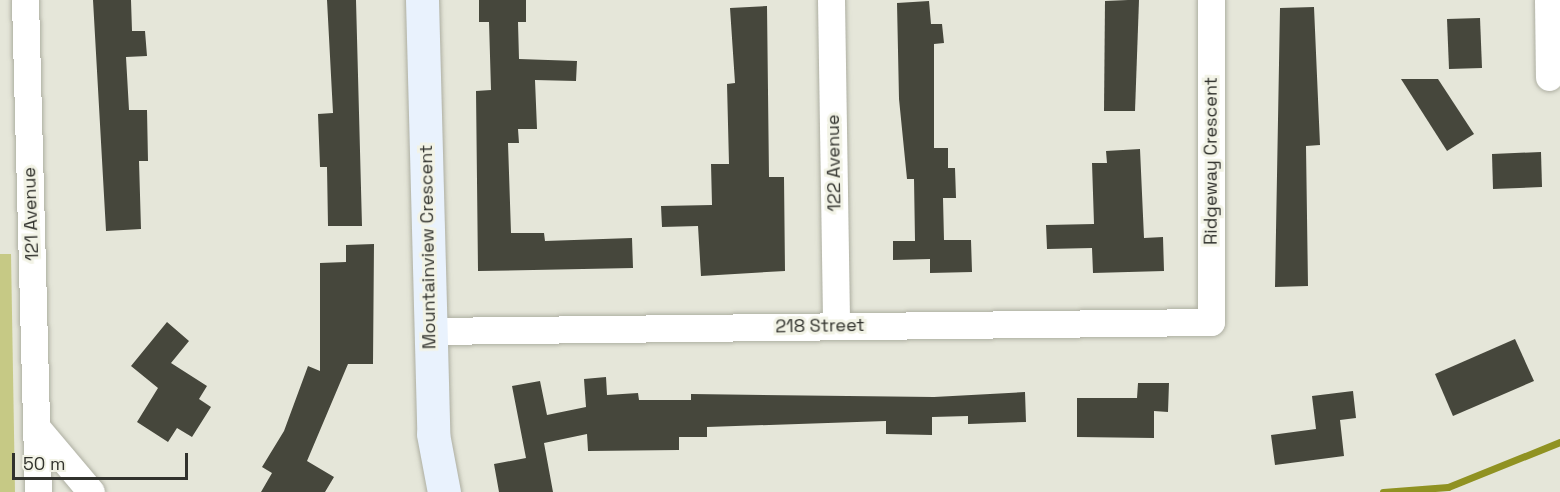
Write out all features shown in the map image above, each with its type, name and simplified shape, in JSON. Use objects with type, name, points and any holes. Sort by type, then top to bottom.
[{"type":"street","name":"121 Avenue","points":[[25,0],[38,492]]},
{"type":"street","name":"Mountainview Crescent","points":[[422,0],[429,331],[434,434],[444,492]]},
{"type":"street","name":"122 Avenue","points":[[831,0],[836,325]]},
{"type":"street","name":"Ridgeway Crescent","points":[[1211,0],[1211,322]]},
{"type":"street","points":[[1548,0],[1550,77]]},
{"type":"street","name":"218 Street","points":[[429,331],[1211,322]]},
{"type":"street","points":[[38,429],[91,492]]},
{"type":"green space","points":[[0,254],[11,254],[15,492],[0,492]]},
{"type":"building","points":[[93,0],[131,0],[132,31],[145,31],[147,56],[126,57],[129,110],[147,110],[148,161],[139,161],[141,229],[106,231]]},
{"type":"building","points":[[327,0],[356,0],[362,226],[328,226],[327,167],[320,167],[318,114],[333,113]]},
{"type":"building","points":[[479,0],[526,0],[526,22],[518,22],[519,59],[577,61],[576,81],[535,80],[537,129],[518,129],[519,143],[508,143],[511,233],[544,233],[545,241],[632,238],[633,268],[478,271],[476,91],[491,90],[489,22],[479,22]]},
{"type":"building","points":[[1139,0],[1135,111],[1104,111],[1105,1]]},
{"type":"building","points":[[929,1],[931,24],[942,24],[944,43],[934,44],[934,148],[948,148],[948,168],[955,168],[956,198],[943,198],[944,240],[971,240],[972,272],[930,273],[930,259],[893,260],[893,241],[915,241],[914,179],[907,179],[899,99],[897,3]]},
{"type":"building","points":[[767,6],[769,177],[784,177],[785,271],[701,276],[698,226],[662,227],[661,206],[712,205],[711,164],[729,164],[727,84],[735,83],[730,8]]},
{"type":"building","points":[[1314,7],[1320,145],[1306,146],[1308,286],[1275,287],[1280,8]]},
{"type":"building","points":[[1480,18],[1482,68],[1449,69],[1447,19]]},
{"type":"building","points":[[1401,79],[1438,79],[1474,134],[1447,151]]},
{"type":"building","points":[[1140,149],[1144,238],[1163,237],[1164,271],[1093,273],[1092,248],[1047,249],[1046,225],[1094,224],[1092,163],[1107,163],[1106,151]]},
{"type":"building","points":[[1541,152],[1542,187],[1493,189],[1492,154]]},
{"type":"building","points":[[374,244],[373,364],[348,364],[307,461],[334,477],[325,492],[261,492],[272,473],[262,467],[284,431],[308,366],[320,371],[320,263],[346,262],[346,245]]},
{"type":"building","points":[[167,322],[189,341],[171,363],[207,386],[199,399],[211,407],[192,437],[177,428],[168,442],[137,422],[158,388],[131,366]]},
{"type":"building","points":[[1515,339],[1534,381],[1453,416],[1435,374]]},
{"type":"building","points":[[606,377],[607,395],[638,393],[639,400],[691,400],[691,394],[934,397],[1025,392],[1026,422],[968,424],[968,416],[932,417],[932,435],[886,434],[886,421],[707,427],[707,437],[679,437],[679,450],[588,451],[587,434],[544,443],[553,492],[499,492],[494,464],[526,458],[512,386],[540,381],[547,415],[586,407],[584,379]]},
{"type":"building","points":[[1138,383],[1169,383],[1168,412],[1154,411],[1154,438],[1077,437],[1077,398],[1137,398]]},
{"type":"building","points":[[1353,391],[1356,418],[1340,420],[1344,456],[1275,465],[1271,435],[1316,429],[1312,396]]},
{"type":"waterway","points":[[1383,492],[1448,487],[1560,442]]}]
